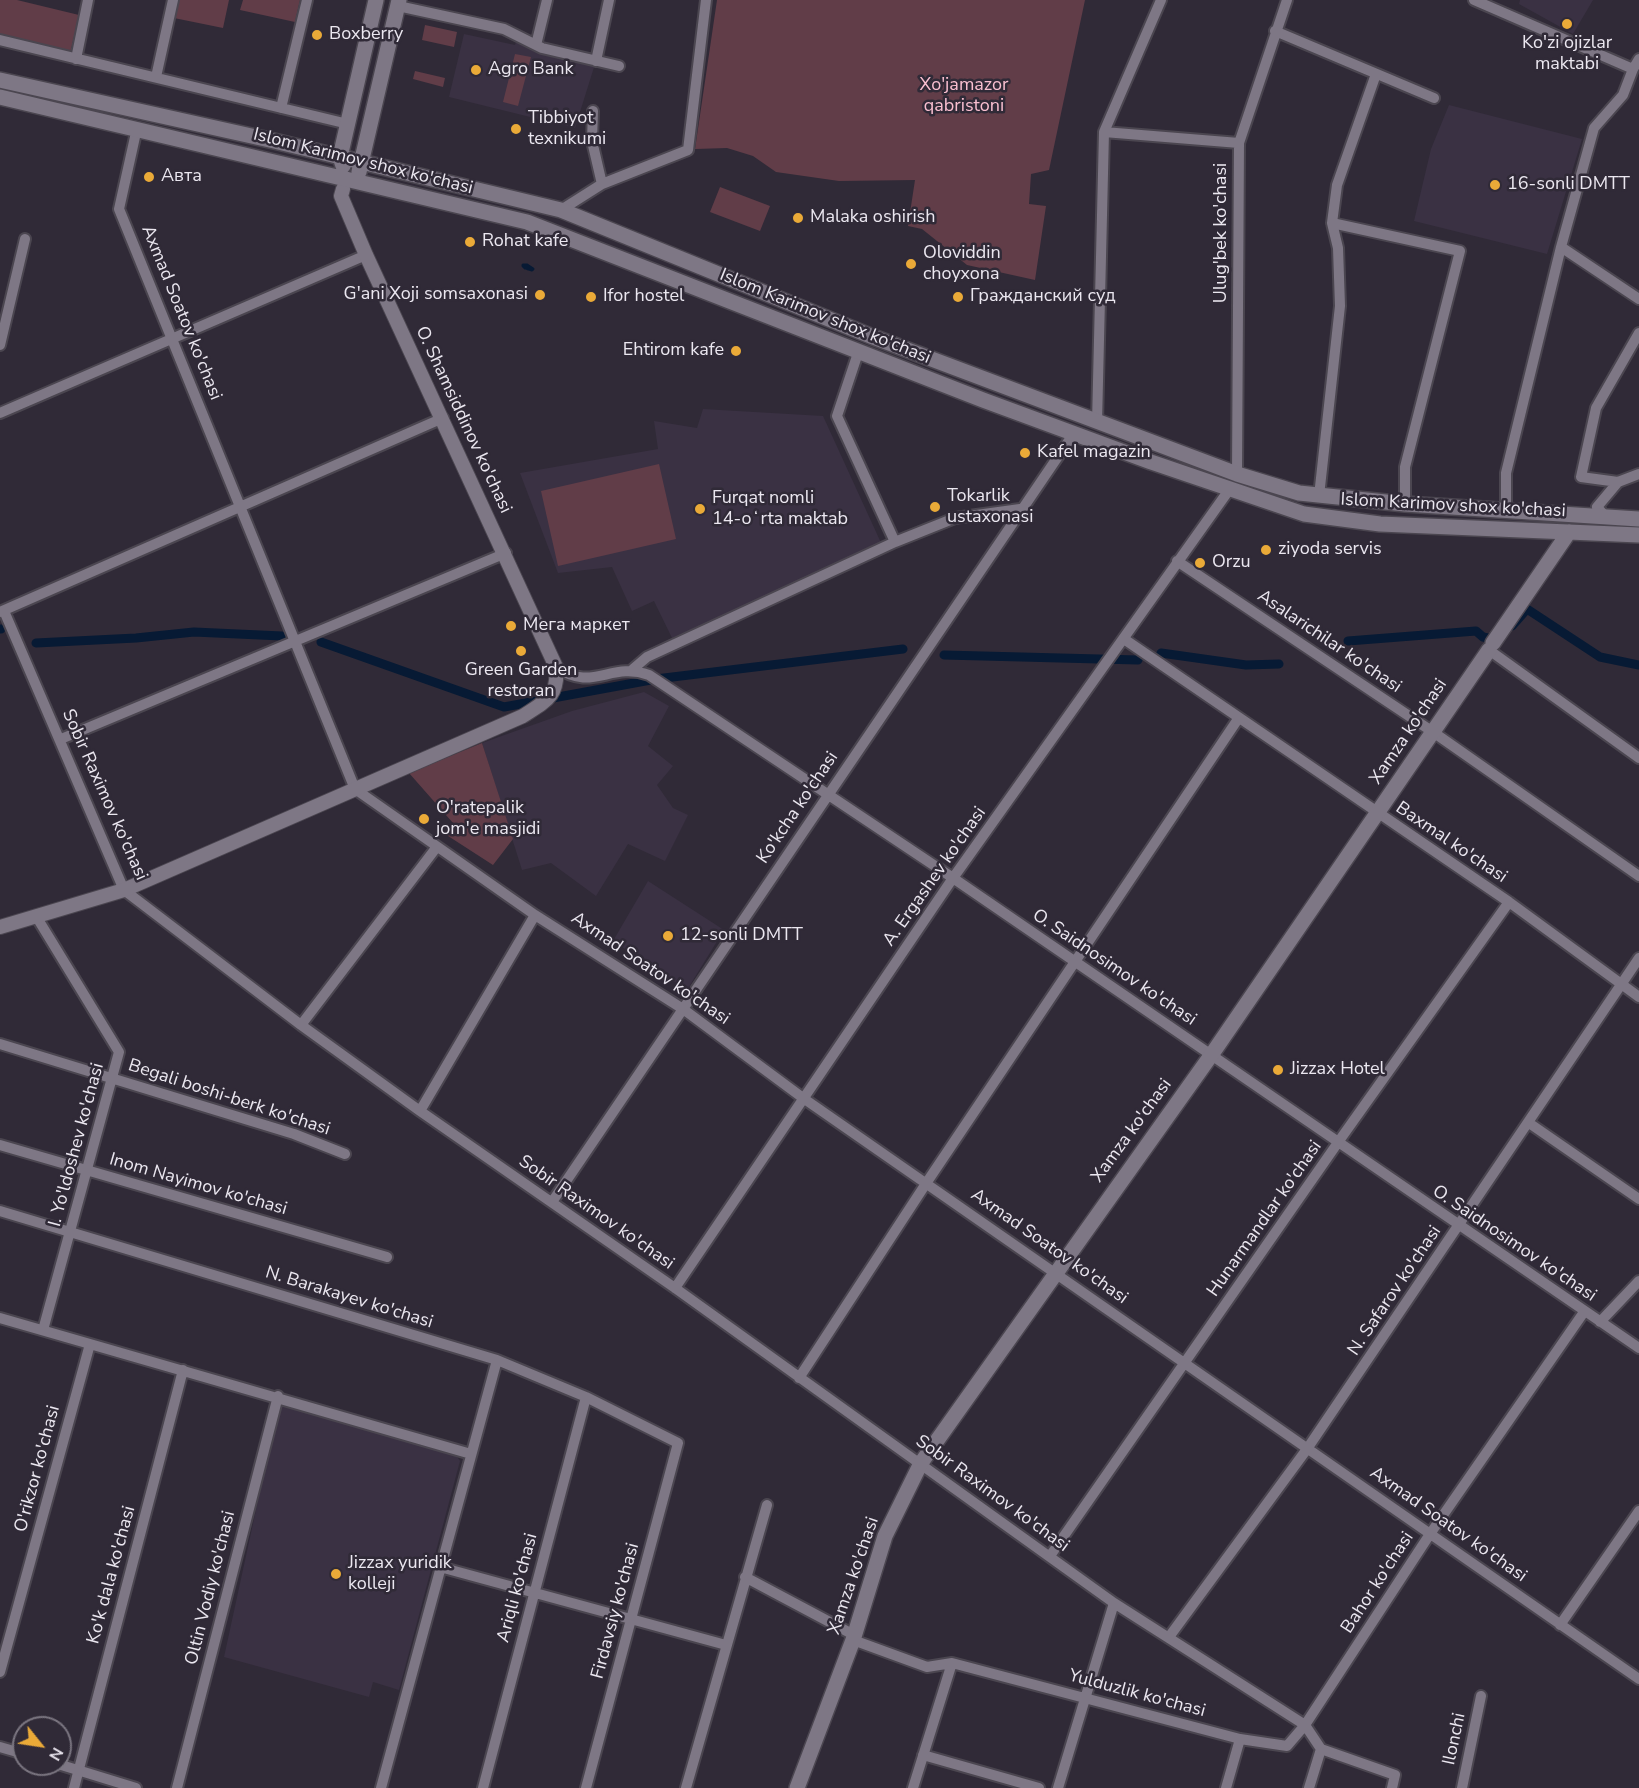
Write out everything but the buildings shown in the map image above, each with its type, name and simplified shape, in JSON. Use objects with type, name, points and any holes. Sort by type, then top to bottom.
[{"type":"main road","points":[[335,175],[376,0]]},
{"type":"main road","points":[[355,183],[363,163],[398,3]]},
{"type":"main road","name":"Islom Karimov shox ko'chasi","points":[[0,80],[561,210],[873,337],[1237,474],[1320,496],[1405,504],[1639,519]]},
{"type":"main road","name":"Islom Karimov shox ko'chasi","points":[[0,97],[527,222],[862,354],[1228,490],[1304,514],[1369,523],[1639,536]]},
{"type":"main road","points":[[340,157],[355,183]]},
{"type":"main road","points":[[788,323],[796,322],[800,317],[800,309],[796,304]]},
{"type":"main road","points":[[862,354],[861,345],[864,339],[873,337]]},
{"type":"main road","name":"Xamza ko'chasi","points":[[797,1788],[854,1637],[885,1536],[921,1463],[1212,1054],[1569,532]]},
{"type":"street","points":[[76,59],[88,0]]},
{"type":"street","points":[[156,77],[173,0]]},
{"type":"street","points":[[281,108],[307,0]]},
{"type":"street","points":[[536,45],[547,0]]},
{"type":"street","points":[[596,61],[609,0]]},
{"type":"street","points":[[561,210],[602,184],[688,150],[706,0]]},
{"type":"street","points":[[1097,423],[1104,132],[1161,0]]},
{"type":"street","name":"Ulug'bek ko'chasi","points":[[1237,474],[1239,143],[1287,0]]},
{"type":"street","points":[[1474,0],[1636,64],[1623,95],[1594,128],[1561,246],[1506,473],[1506,510]]},
{"type":"street","points":[[398,3],[504,29],[536,45],[619,66]]},
{"type":"street","points":[[1275,31],[1434,98]]},
{"type":"street","points":[[0,40],[348,124]]},
{"type":"street","points":[[1320,496],[1340,306],[1338,248],[1332,223],[1337,185],[1376,74]]},
{"type":"street","points":[[593,111],[592,141],[602,184]]},
{"type":"street","name":"Axmad Soatov ko'chasi","points":[[138,128],[119,209],[174,339],[354,789],[535,915],[683,1009],[803,1098],[1639,1679]]},
{"type":"street","points":[[1104,132],[1239,143]]},
{"type":"street","name":"O. Shamsiddinov ko'chasi","points":[[355,183],[341,196],[366,255],[506,553],[556,667]]},
{"type":"street","points":[[1332,223],[1460,251],[1405,467],[1405,504]]},
{"type":"street","points":[[0,345],[24,239]]},
{"type":"street","points":[[1561,246],[1639,299]]},
{"type":"street","points":[[0,413],[366,255]]},
{"type":"street","points":[[1639,333],[1596,408],[1581,477],[1618,482],[1639,474]]},
{"type":"street","points":[[862,354],[837,416],[895,542]]},
{"type":"street","points":[[2,611],[442,417]]},
{"type":"street","name":"Ko'kcha ko'chasi","points":[[552,1202],[1020,509],[1074,433]]},
{"type":"street","points":[[1605,516],[1597,507],[1618,482]]},
{"type":"street","name":"A. Ergashev ko'chasi","points":[[675,1288],[953,878],[1228,490]]},
{"type":"street","points":[[556,667],[580,680],[633,669],[647,657],[895,542],[955,518],[1020,509]]},
{"type":"street","points":[[61,739],[506,553]]},
{"type":"street","name":"Asalarichilar ko'chasi","points":[[1177,561],[1433,732],[1639,876]]},
{"type":"street","name":"Sobir Raximov ko'chasi","points":[[2,611],[61,739],[124,890],[301,1025],[420,1111],[675,1288],[1114,1603],[1305,1725]]},
{"type":"street","name":"Baxmal ko'chasi","points":[[1124,639],[1509,902],[1639,997]]},
{"type":"street","points":[[1493,643],[1639,758]]},
{"type":"street","points":[[0,927],[124,890],[523,716],[547,699],[558,684],[556,667]]},
{"type":"street","name":"O. Saidnosimov ko'chasi","points":[[633,669],[649,675],[953,878],[1339,1141],[1459,1227],[1639,1348]]},
{"type":"street","points":[[800,1378],[927,1182],[1238,719]]},
{"type":"street","points":[[301,1025],[436,848]]},
{"type":"street","name":"Hunarmandlar ko'chasi","points":[[1050,1556],[1339,1141],[1509,902]]},
{"type":"street","points":[[420,1111],[535,915]]},
{"type":"street","name":"I. Yo'ldoshev ko'chasi","points":[[36,916],[119,1052],[89,1170],[43,1330]]},
{"type":"street","name":"N. Safarov ko'chasi","points":[[1169,1637],[1307,1449],[1639,958]]},
{"type":"street","name":"Begali boshi-berk ko'chasi","points":[[0,1044],[294,1134],[345,1154]]},
{"type":"street","points":[[1529,1123],[1639,1199]]},
{"type":"street","name":"Inom Nayimov ko'chasi","points":[[0,1145],[387,1257]]},
{"type":"street","name":"N. Barakayev ko'chasi","points":[[0,1211],[497,1360],[586,1397],[678,1443]]},
{"type":"street","points":[[1600,1322],[1639,1281]]},
{"type":"street","name":"Bahor ko'chasi","points":[[1305,1725],[1430,1534],[1584,1312]]},
{"type":"street","points":[[0,1318],[278,1396],[471,1454]]},
{"type":"street","name":"O'rikzor ko'chasi","points":[[0,1672],[90,1344]]},
{"type":"street","points":[[381,1788],[497,1360]]},
{"type":"street","name":"Ko'k dala ko'chasi","points":[[74,1788],[183,1370]]},
{"type":"street","name":"Oltin Vodiy ko'chasi","points":[[177,1788],[278,1396]]},
{"type":"street","name":"Ariqli ko'chasi","points":[[483,1788],[586,1397]]},
{"type":"street","name":"Firdavsiy ko'chasi","points":[[586,1788],[678,1443]]},
{"type":"street","points":[[686,1788],[767,1505]]},
{"type":"street","points":[[1560,1625],[1639,1511]]},
{"type":"street","points":[[440,1568],[726,1645]]},
{"type":"street","name":"Yulduzlik ko'chasi","points":[[746,1577],[854,1637],[927,1667],[952,1663],[1240,1739],[1287,1746],[1305,1725]]},
{"type":"street","points":[[1058,1788],[1114,1603]]},
{"type":"street","points":[[913,1788],[952,1663]]},
{"type":"street","name":"Ilonchi","points":[[1462,1788],[1480,1696]]},
{"type":"street","points":[[1305,1725],[1321,1749],[1395,1775],[1392,1788]]},
{"type":"street","points":[[1226,1788],[1240,1739]]},
{"type":"street","points":[[1309,1788],[1321,1749]]},
{"type":"street","points":[[923,1755],[1039,1788]]},
{"type":"street","points":[[72,1768],[136,1788]]},
{"type":"shaded area","name":"Ko'zi ojizlar maktabi","points":[[1520,0],[1593,0],[1573,34],[1519,4]]},
{"type":"shaded area","points":[[464,34],[515,45],[516,42],[595,64],[575,128],[449,97]]},
{"type":"shaded area","name":"16-sonli DMTT","points":[[1449,105],[1582,139],[1547,254],[1414,221],[1431,149]]},
{"type":"shaded area","name":"Furqat nomli 14-oʻrta maktab","points":[[703,409],[823,416],[882,545],[672,638],[654,601],[632,611],[612,567],[558,573],[520,473],[658,449],[654,421],[697,428]]},
{"type":"shaded area","points":[[644,692],[669,706],[648,746],[673,766],[657,785],[673,808],[688,815],[665,861],[628,844],[596,896],[551,863],[522,870],[482,743],[572,711]]},
{"type":"shaded area","name":"12-sonli DMTT","points":[[648,881],[724,930],[687,990],[613,941]]},
{"type":"shaded area","name":"Jizzax yuridik kolleji","points":[[279,1404],[456,1455],[460,1461],[399,1690],[373,1682],[369,1697],[224,1657]]},
{"type":"green space","points":[[0,0],[17,0],[79,15],[70,54],[0,37]]},
{"type":"green space","points":[[178,0],[229,0],[223,28],[174,18]]},
{"type":"green space","points":[[243,0],[300,0],[295,22],[240,10]]},
{"type":"green space","name":"Xo'jamazor qabristoni","points":[[717,0],[1085,0],[1049,170],[1031,174],[1029,204],[1046,206],[1035,280],[967,265],[922,229],[908,226],[915,180],[839,181],[776,172],[753,156],[727,148],[695,149]]},
{"type":"green space","points":[[425,25],[457,32],[454,47],[422,40]]},
{"type":"green space","points":[[515,54],[531,57],[518,106],[503,102]]},
{"type":"green space","points":[[415,71],[445,78],[443,87],[413,79]]},
{"type":"green space","points":[[720,187],[770,206],[760,231],[710,212]]},
{"type":"green space","points":[[659,464],[676,539],[558,566],[541,491]]},
{"type":"green space","points":[[482,743],[513,839],[493,865],[445,834],[453,823],[409,773]]},
{"type":"waterway","points":[[523,265],[527,265],[525,268],[523,265]]},
{"type":"waterway","points":[[527,265],[530,267],[528,269],[526,268],[527,265]]},
{"type":"waterway","points":[[530,267],[533,269],[529,269],[530,267]]},
{"type":"waterway","points":[[1512,626],[1527,609],[1600,657],[1639,665]]},
{"type":"waterway","points":[[1348,641],[1476,631],[1483,637],[1498,640]]},
{"type":"waterway","points":[[36,643],[136,638],[194,632],[282,636]]},
{"type":"waterway","points":[[321,642],[504,707],[656,679],[903,649]]},
{"type":"waterway","points":[[1161,653],[1246,665],[1279,664]]},
{"type":"waterway","points":[[944,655],[1138,660]]},
{"type":"place","name":"Ko'zi ojizlar maktabi","points":[[1567,24]]},
{"type":"place","name":"Boxberry","points":[[317,35]]},
{"type":"place","name":"Agro Bank","points":[[476,70]]},
{"type":"place","name":"Tibbiyot texnikumi","points":[[516,129]]},
{"type":"place","name":"Авта","points":[[149,177]]},
{"type":"place","name":"16-sonli DMTT","points":[[1495,185]]},
{"type":"place","name":"Malaka oshirish","points":[[798,218]]},
{"type":"place","name":"Rohat kafe","points":[[470,242]]},
{"type":"place","name":"Oloviddin choyxona","points":[[911,264]]},
{"type":"place","name":"G'ani Xoji somsaxonasi","points":[[540,295]]},
{"type":"place","name":"Ifor hostel","points":[[591,297]]},
{"type":"place","name":"Гражданский суд","points":[[958,297]]},
{"type":"place","name":"Ehtirom kafe","points":[[736,351]]},
{"type":"place","name":"Kafel magazin","points":[[1025,453]]},
{"type":"place","name":"Tokarlik ustaxonasi","points":[[935,507]]},
{"type":"place","name":"Furqat nomli 14-oʻrta maktab","points":[[700,509]]},
{"type":"place","name":"ziyoda servis","points":[[1266,550]]},
{"type":"place","name":"Orzu","points":[[1200,563]]},
{"type":"place","name":"Мега маркет","points":[[511,626]]},
{"type":"place","name":"Green Garden restoran","points":[[521,651]]},
{"type":"place","name":"O'ratepalik jom'e masjidi","points":[[424,819]]},
{"type":"place","name":"12-sonli DMTT","points":[[668,936]]},
{"type":"place","name":"Jizzax Hotel","points":[[1278,1070]]},
{"type":"place","name":"Jizzax yuridik kolleji","points":[[336,1574]]}]
